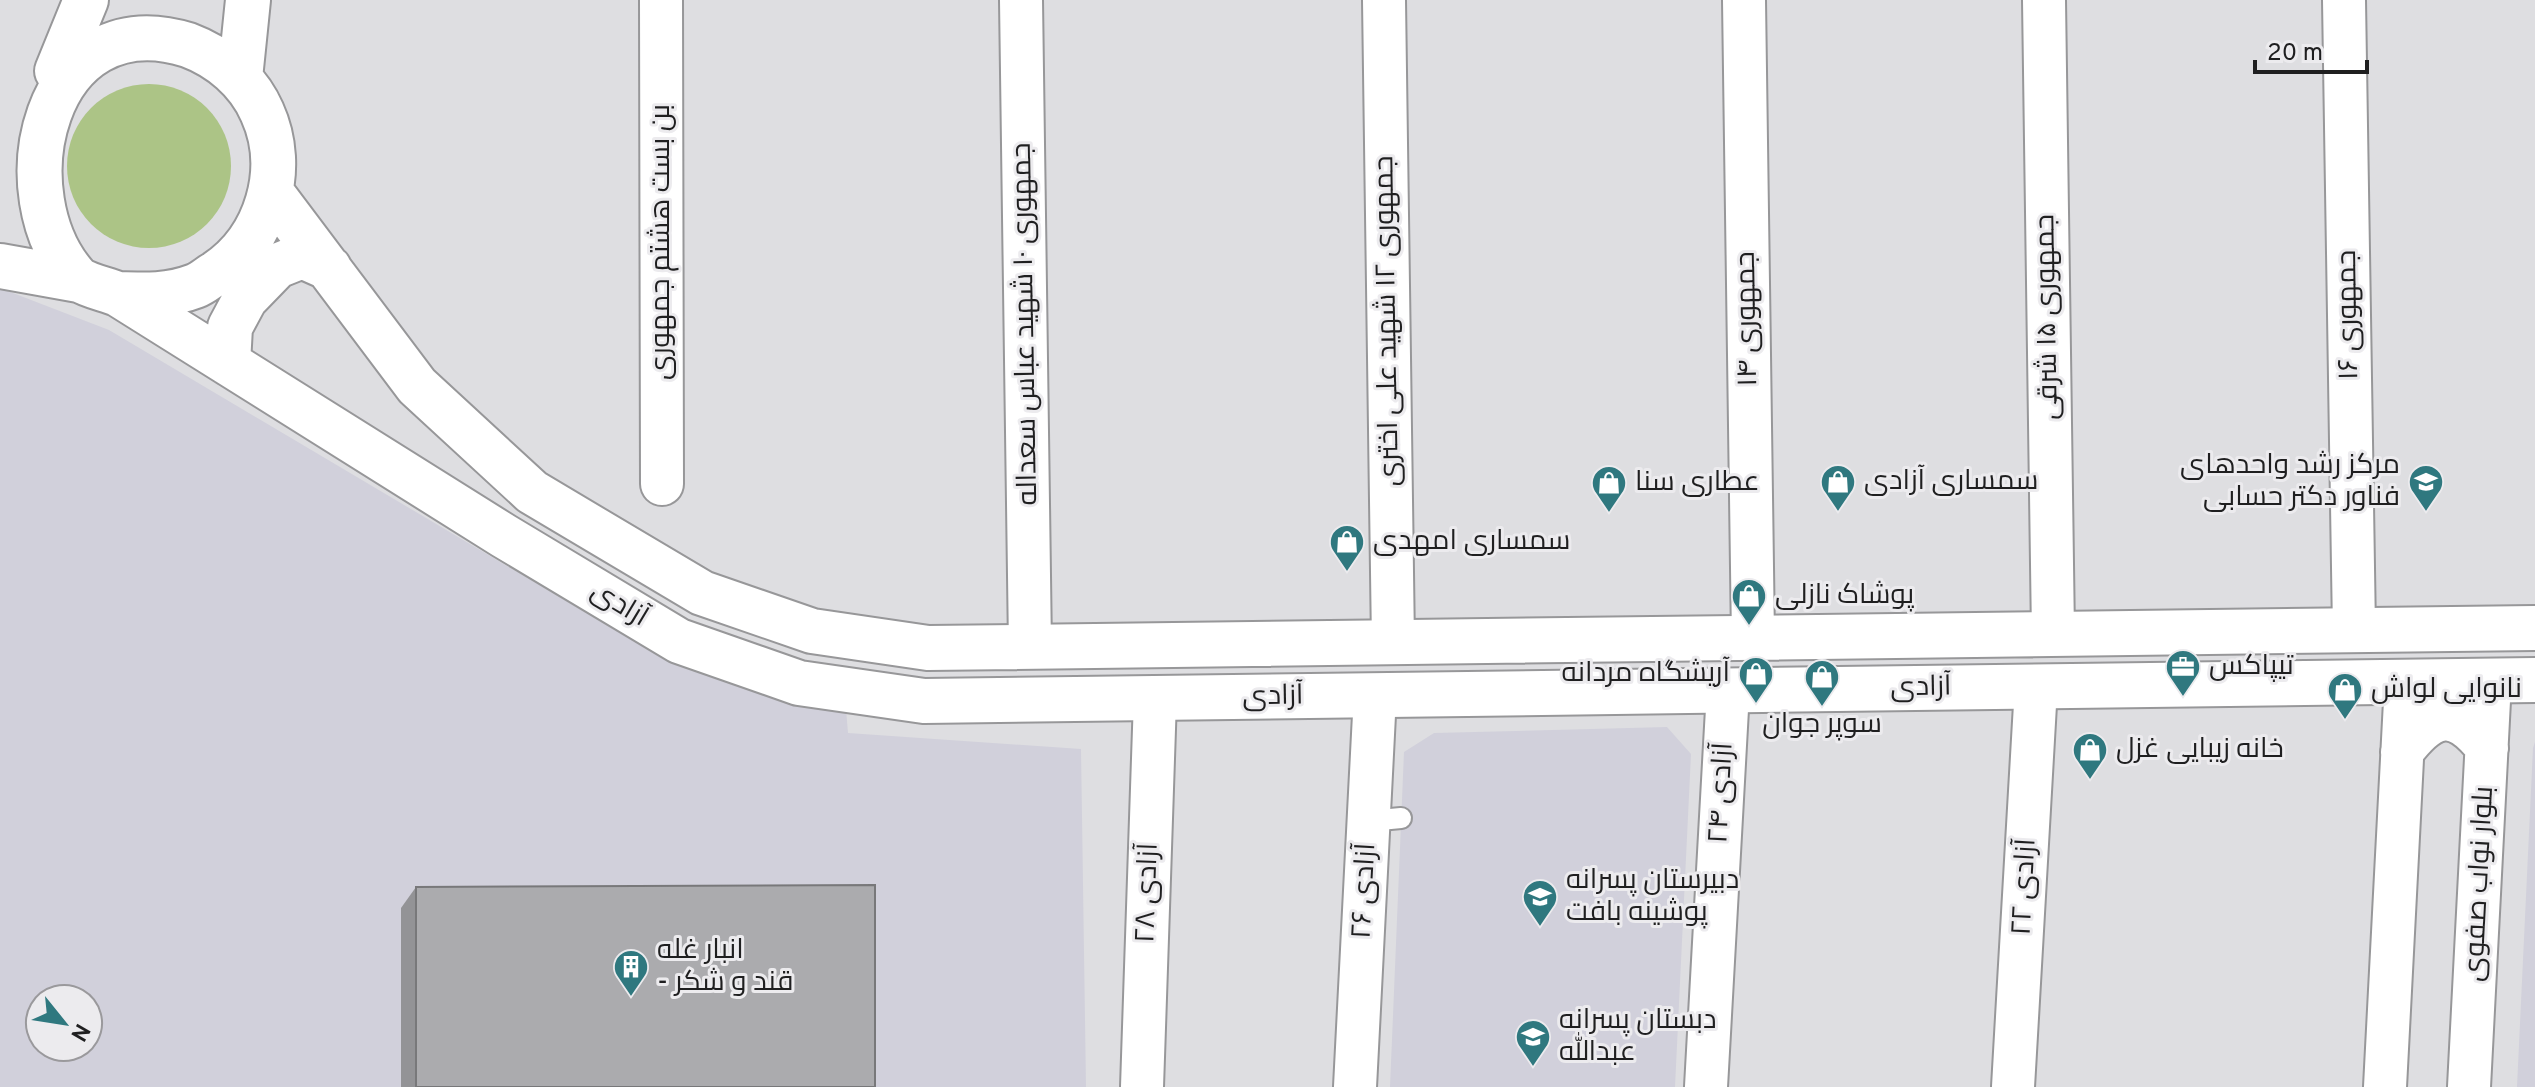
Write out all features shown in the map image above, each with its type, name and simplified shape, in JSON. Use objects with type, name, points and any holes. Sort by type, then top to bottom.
[{"type":"street","points":[[86,0],[33,95],[16,140],[15,181],[26,221],[48,255],[98,287]]},
{"type":"street","points":[[240,78],[248,0]]},
{"type":"street","name":"بن بست هشتم جمهوری","points":[[661,0],[662,484]]},
{"type":"street","name":"جمهوری ۱۰ شهید عباس سعداله","points":[[1021,0],[1030,647]]},
{"type":"street","name":"جمهوری ۱۲ شهید علی اختری","points":[[1384,0],[1393,643]]},
{"type":"street","name":"جمهوری ۱۴","points":[[1744,0],[1753,638]]},
{"type":"street","name":"جمهوری ۱۵ شرقی","points":[[2044,0],[2053,634]]},
{"type":"street","name":"جمهوری ۱۶","points":[[2344,0],[2354,630]]},
{"type":"street","points":[[0,266],[158,296],[198,285],[232,262],[257,230],[271,192],[273,151],[262,112],[240,78],[208,53],[170,39],[130,37],[91,48],[33,95]]},
{"type":"street","name":"آزادی","points":[[271,192],[417,386],[532,492],[702,593],[812,631],[928,648],[2535,628]]},
{"type":"street","points":[[228,363],[230,327],[245,299],[277,266],[302,256],[329,268]]},
{"type":"street","name":"آزادی","points":[[98,287],[228,363],[504,536],[679,641],[799,683],[924,701],[2535,680]]},
{"type":"street","points":[[1877,637],[1878,689]]},
{"type":"street","name":"بلوار نواب صفوی","points":[[2469,1087],[2490,681]]},
{"type":"street","points":[[2385,1087],[2406,682]]},
{"type":"street","name":"آزادی ۲۲","points":[[2013,1087],[2036,687]]},
{"type":"street","name":"آزادی ۲۴","points":[[1706,1087],[1728,691]]},
{"type":"street","name":"آزادی ۲۶","points":[[1355,1087],[1385,820],[1375,695]]},
{"type":"street","name":"آزادی ۲۸","points":[[1142,1087],[1155,699]]},
{"type":"street","points":[[2402,752],[2419,730],[2438,720],[2456,722],[2472,729],[2487,748]]},
{"type":"shaded area","points":[[0,288],[109,330],[647,649],[846,709],[848,733],[1081,749],[1086,1087],[0,1087]]},
{"type":"shaded area","name":"دبیرستان پسرانه پوشینه بافت","points":[[1667,727],[1691,754],[1675,1087],[1390,1087],[1404,752],[1434,733]]},
{"type":"shaded area","points":[[2535,742],[2535,1087],[2517,1087],[2533,748]]},
{"type":"green space","points":[[149,84],[180,90],[207,108],[225,135],[231,166],[225,197],[207,224],[180,242],[149,248],[118,242],[91,224],[73,197],[67,166],[73,135],[91,108],[118,90]]},
{"type":"building","name":"انبار غله - قند و شکر","points":[[875,885],[875,1087],[416,1087],[416,887]]},
{"type":"place","name":"سمساری آزادی","points":[[1838,513]]},
{"type":"place","name":"مرکز رشد واحدهای فناور دکتر حسابی","points":[[2426,513]]},
{"type":"place","name":"عطاری سنا","points":[[1609,514]]},
{"type":"place","name":"سمساری امهدی","points":[[1347,573]]},
{"type":"place","name":"پوشاک نازلی","points":[[1749,627]]},
{"type":"place","name":"تیپاکس","points":[[2183,698]]},
{"type":"place","name":"آریشگاه مردانه","points":[[1756,705]]},
{"type":"place","name":"سوپر جوان","points":[[1822,708]]},
{"type":"place","name":"نانوایی لواش","points":[[2345,721]]},
{"type":"place","name":"خانه زیبایی غزل","points":[[2090,781]]},
{"type":"place","name":"دبیرستان پسرانه پوشینه بافت","points":[[1540,928]]},
{"type":"place","name":"انبار غله - قند و شکر","points":[[631,998]]},
{"type":"place","name":"دبستان پسرانه عبدالله","points":[[1533,1068]]}]
